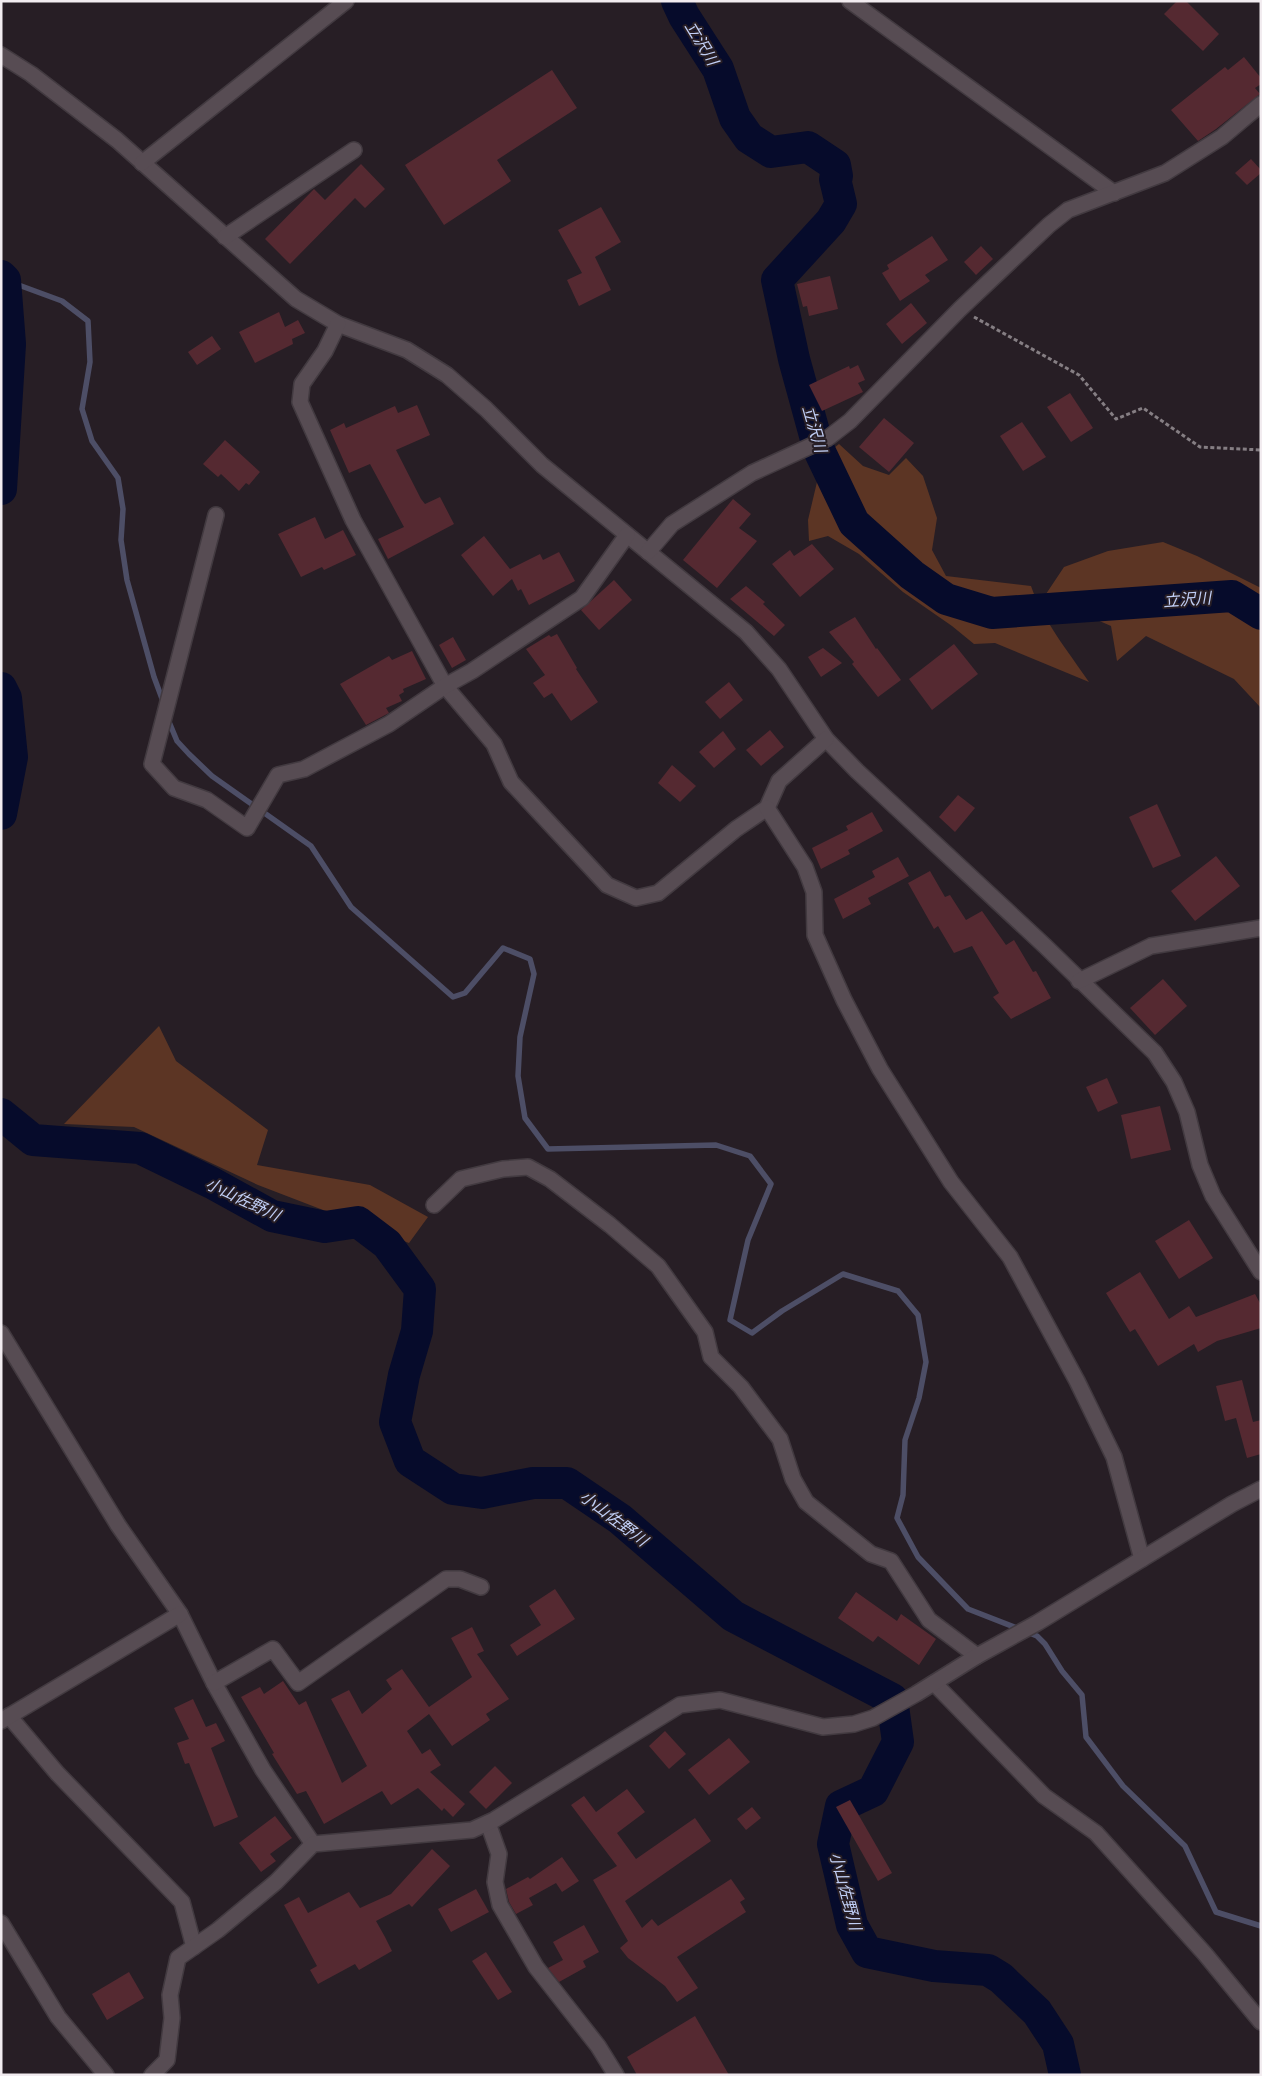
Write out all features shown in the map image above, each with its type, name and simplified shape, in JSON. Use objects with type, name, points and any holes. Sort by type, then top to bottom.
[{"type":"street","points":[[142,163],[346,1]]},
{"type":"street","points":[[850,1],[1114,193]]},
{"type":"street","points":[[1,55],[76,107],[296,299],[338,324],[408,350],[447,375],[486,409],[542,465],[746,632],[779,669],[826,739],[857,771],[1046,946],[1079,981],[1155,1053],[1174,1082],[1187,1112],[1200,1165],[1213,1196],[1261,1272]]},
{"type":"street","points":[[648,552],[672,524],[752,472],[828,438],[850,421],[960,309],[1049,225],[1068,210],[1165,173],[1222,137],[1261,104]]},
{"type":"street","points":[[225,237],[354,150]]},
{"type":"street","points":[[338,324],[325,351],[302,384],[300,402],[353,520],[445,686],[494,744],[510,782],[607,885],[636,898],[658,893],[736,829],[767,808],[778,781],[826,739]]},
{"type":"street","points":[[216,515],[152,764],[174,788],[207,800],[247,828],[278,775],[304,769],[389,724],[582,598],[627,535]]},
{"type":"street","points":[[767,808],[805,867],[814,892],[816,935],[844,1000],[880,1069],[951,1182],[1010,1257],[1077,1381],[1114,1457],[1142,1559]]},
{"type":"street","points":[[1079,981],[1151,946],[1261,928]]},
{"type":"street","points":[[434,1205],[461,1179],[503,1168],[528,1167],[550,1179],[610,1226],[658,1266],[705,1332],[711,1357],[741,1387],[780,1440],[793,1479],[806,1502],[871,1554],[891,1560],[929,1620],[977,1656]]},
{"type":"street","points":[[1,1334],[118,1525],[180,1614],[214,1682],[263,1770],[313,1844]]},
{"type":"street","points":[[152,2075],[167,2060],[172,2018],[170,1996],[178,1958],[218,1930],[276,1882],[313,1844],[472,1830],[488,1823],[680,1705],[720,1700],[823,1727],[854,1724],[873,1718],[977,1656],[1037,1623],[1232,1504],[1261,1489]]},
{"type":"street","points":[[214,1682],[272,1649],[298,1683],[446,1579],[460,1578],[480,1587]]},
{"type":"street","points":[[180,1614],[5,1719],[182,1902],[194,1947]]},
{"type":"street","points":[[934,1683],[1044,1796],[1096,1833],[1205,1954],[1261,2022]]},
{"type":"street","points":[[488,1823],[499,1854],[495,1882],[500,1905],[536,1968],[598,2046],[616,2075]]},
{"type":"street","points":[[1,1923],[58,2017],[106,2075]]},
{"type":"path","points":[[960,309],[1079,375],[1116,419],[1143,408],[1200,447],[1261,450]]},
{"type":"shaded area","points":[[839,444],[863,466],[889,475],[906,458],[923,476],[937,518],[932,550],[946,576],[1031,586],[1049,624],[1089,682],[995,643],[974,644],[952,626],[903,592],[859,554],[828,536],[809,541],[808,520],[817,482],[819,460]]},
{"type":"shaded area","points":[[1163,542],[1197,556],[1261,588],[1261,708],[1234,679],[1146,636],[1117,661],[1111,626],[1044,597],[1064,567],[1108,551]]},
{"type":"shaded area","points":[[159,1026],[176,1061],[268,1130],[257,1165],[370,1185],[428,1217],[409,1243],[258,1185],[134,1127],[64,1124]]},
{"type":"building","points":[[1177,1],[1186,1],[1219,34],[1203,51],[1164,14]]},
{"type":"building","points":[[1244,57],[1261,78],[1261,84],[1255,88],[1260,94],[1198,141],[1171,110],[1225,67],[1228,70]]},
{"type":"building","points":[[552,70],[577,108],[497,160],[511,181],[444,225],[405,165]]},
{"type":"building","points":[[1251,159],[1261,170],[1261,173],[1247,185],[1235,173]]},
{"type":"building","points":[[361,164],[385,189],[365,208],[355,198],[290,264],[265,239],[314,189],[325,200]]},
{"type":"building","points":[[601,207],[621,242],[595,257],[611,290],[579,306],[567,280],[582,273],[558,230]]},
{"type":"building","points":[[932,236],[948,260],[925,275],[930,281],[900,301],[882,273],[889,269],[887,265]]},
{"type":"building","points":[[981,246],[993,259],[976,275],[964,262]]},
{"type":"building","points":[[830,276],[838,309],[809,316],[807,306],[803,307],[797,284]]},
{"type":"building","points":[[911,303],[927,323],[902,344],[886,324]]},
{"type":"building","points":[[279,312],[285,327],[298,320],[305,333],[292,339],[293,344],[255,363],[239,332]]},
{"type":"building","points":[[212,336],[221,349],[197,365],[188,352]]},
{"type":"building","points":[[858,365],[865,380],[858,383],[863,392],[822,411],[809,385],[849,366],[850,369]]},
{"type":"building","points":[[1070,393],[1093,428],[1071,442],[1047,407]]},
{"type":"building","points":[[417,405],[430,435],[396,450],[421,499],[425,504],[440,497],[454,524],[388,559],[378,539],[404,527],[370,464],[349,473],[330,430],[344,423],[346,428],[395,406],[398,413]]},
{"type":"building","points":[[884,418],[914,443],[889,472],[859,447]]},
{"type":"building","points":[[1022,422],[1046,457],[1023,471],[1000,436]]},
{"type":"building","points":[[225,440],[260,472],[249,485],[246,483],[239,491],[221,474],[218,477],[203,464]]},
{"type":"building","points":[[733,499],[751,514],[739,528],[757,541],[717,588],[683,560]]},
{"type":"building","points":[[315,517],[325,539],[343,530],[356,555],[324,570],[322,567],[301,577],[278,534]]},
{"type":"building","points":[[484,536],[510,569],[540,554],[543,560],[559,552],[575,581],[529,605],[521,589],[518,591],[512,579],[493,596],[461,555]]},
{"type":"building","points":[[812,544],[834,569],[800,597],[772,564],[790,550],[794,556]]},
{"type":"building","points":[[614,580],[632,600],[599,630],[581,610]]},
{"type":"building","points":[[746,586],[765,602],[763,604],[785,625],[774,636],[730,599]]},
{"type":"building","points":[[855,617],[876,649],[901,680],[878,697],[852,664],[854,662],[829,632]]},
{"type":"building","points":[[557,634],[576,669],[598,702],[571,721],[552,693],[544,698],[533,683],[545,675],[526,649],[549,635],[551,637]]},
{"type":"building","points":[[453,637],[466,660],[452,668],[439,645]]},
{"type":"building","points":[[954,644],[978,674],[932,710],[909,679]]},
{"type":"building","points":[[823,648],[842,663],[821,677],[808,657]]},
{"type":"building","points":[[412,651],[426,679],[403,689],[404,692],[399,695],[402,701],[386,708],[389,713],[366,725],[340,684],[389,656],[392,660]]},
{"type":"building","points":[[729,682],[743,700],[720,719],[705,702]]},
{"type":"building","points":[[770,730],[784,747],[761,766],[746,750]]},
{"type":"building","points":[[723,731],[736,749],[714,768],[699,752]]},
{"type":"building","points":[[672,765],[696,786],[680,802],[658,783]]},
{"type":"building","points":[[958,795],[975,808],[955,832],[939,817]]},
{"type":"building","points":[[1157,804],[1181,856],[1153,868],[1129,817]]},
{"type":"building","points":[[872,812],[883,831],[848,850],[850,854],[821,869],[812,848],[848,830],[846,826]]},
{"type":"building","points":[[1216,856],[1240,886],[1195,921],[1171,891]]},
{"type":"building","points":[[898,857],[909,876],[868,898],[871,904],[843,919],[834,899],[875,877],[872,871]]},
{"type":"building","points":[[930,871],[945,897],[950,895],[966,920],[982,911],[1006,945],[1014,940],[1033,972],[1036,971],[1051,998],[1011,1019],[993,997],[999,993],[972,946],[954,953],[938,926],[934,929],[908,883]]},
{"type":"building","points":[[1163,979],[1187,1006],[1155,1035],[1130,1008]]},
{"type":"building","points":[[1107,1078],[1118,1103],[1098,1112],[1086,1087]]},
{"type":"building","points":[[1160,1106],[1171,1150],[1131,1159],[1121,1115]]},
{"type":"building","points":[[1189,1220],[1213,1258],[1179,1279],[1155,1241]]},
{"type":"building","points":[[1140,1272],[1169,1319],[1189,1306],[1196,1317],[1255,1294],[1261,1305],[1261,1328],[1217,1341],[1198,1352],[1194,1344],[1158,1366],[1135,1329],[1130,1332],[1106,1293]]},
{"type":"building","points":[[1242,1380],[1253,1422],[1261,1420],[1261,1454],[1247,1458],[1236,1418],[1225,1421],[1216,1386]]},
{"type":"building","points":[[555,1589],[575,1619],[517,1656],[510,1645],[541,1625],[529,1606]]},
{"type":"building","points":[[856,1592],[897,1621],[901,1614],[936,1639],[919,1665],[878,1636],[873,1642],[838,1618]]},
{"type":"building","points":[[472,1627],[484,1651],[477,1654],[509,1699],[486,1714],[490,1720],[452,1746],[429,1714],[407,1731],[422,1754],[430,1749],[441,1765],[430,1772],[465,1804],[453,1817],[444,1808],[442,1811],[418,1788],[391,1805],[382,1791],[324,1824],[306,1791],[297,1794],[272,1754],[274,1753],[241,1697],[260,1687],[264,1694],[283,1681],[299,1705],[306,1701],[342,1783],[367,1766],[331,1699],[349,1690],[362,1714],[392,1689],[386,1680],[402,1669],[429,1707],[472,1677],[451,1638]]},
{"type":"building","points":[[193,1699],[206,1727],[216,1723],[225,1741],[211,1748],[238,1817],[214,1827],[189,1763],[185,1764],[177,1743],[189,1739],[174,1708]]},
{"type":"building","points":[[665,1731],[686,1754],[669,1769],[649,1746]]},
{"type":"building","points":[[729,1738],[750,1762],[709,1795],[688,1770]]},
{"type":"building","points":[[495,1766],[512,1783],[486,1809],[469,1792]]},
{"type":"building","points":[[627,1789],[645,1812],[617,1833],[636,1859],[695,1818],[711,1841],[625,1901],[642,1928],[652,1919],[658,1926],[731,1879],[745,1899],[740,1902],[746,1912],[677,1957],[698,1988],[677,2002],[665,1986],[628,1958],[620,1948],[628,1941],[593,1880],[617,1866],[571,1805],[584,1796],[596,1812]]},
{"type":"building","points":[[850,1800],[892,1873],[878,1881],[836,1807]]},
{"type":"building","points":[[752,1807],[761,1818],[746,1830],[737,1819]]},
{"type":"building","points":[[275,1816],[292,1838],[270,1854],[276,1861],[261,1872],[239,1843]]},
{"type":"building","points":[[432,1849],[450,1866],[412,1907],[409,1904],[376,1921],[392,1951],[359,1970],[355,1964],[318,1984],[310,1970],[317,1966],[284,1905],[299,1897],[308,1913],[349,1892],[360,1908],[391,1894]]},
{"type":"building","points":[[562,1857],[579,1881],[562,1892],[556,1883],[529,1898],[533,1905],[516,1914],[509,1902],[506,1889],[528,1877],[530,1879]]},
{"type":"building","points":[[476,1889],[489,1912],[451,1932],[438,1909]]},
{"type":"building","points":[[584,1925],[599,1952],[583,1961],[586,1967],[559,1982],[548,1968],[563,1960],[553,1942]]},
{"type":"building","points":[[486,1952],[512,1992],[498,2000],[472,1961]]},
{"type":"building","points":[[129,1972],[144,1998],[107,2020],[92,1994]]},
{"type":"building","points":[[695,2016],[729,2075],[637,2075],[627,2057]]},
{"type":"waterway","name":"立沢川","points":[[677,1],[684,16],[718,69],[735,118],[749,138],[771,152],[808,147],[835,165],[837,176],[835,179],[841,204],[831,221],[777,280],[794,359],[819,450],[854,523],[912,575],[946,599],[992,613],[1232,596],[1261,614]]},
{"type":"waterway","name":"小山佐野川","points":[[1,276],[5,280],[10,344],[1,489]]},
{"type":"waterway","points":[[5,280],[62,301],[88,321],[90,362],[82,409],[92,441],[118,478],[123,509],[121,540],[127,580],[154,677],[164,704]]},
{"type":"waterway","name":"小山佐野川","points":[[1,688],[6,698],[12,757],[1,814]]},
{"type":"waterway","points":[[167,717],[177,741],[189,754],[212,776],[311,846],[351,907],[453,997],[465,993],[503,948],[530,959],[534,974],[520,1037],[518,1076],[525,1118],[548,1149],[716,1145],[750,1156],[771,1184],[748,1240],[730,1320],[752,1333],[782,1311],[843,1274],[898,1291],[918,1315],[926,1362],[919,1398],[905,1440],[903,1495],[897,1518],[918,1557],[968,1609],[1037,1636],[1045,1644],[1062,1671],[1082,1695],[1086,1737],[1123,1786],[1185,1846],[1216,1912],[1261,1926]]},
{"type":"waterway","name":"小山佐野川","points":[[1,1114],[33,1140],[140,1148],[212,1183],[272,1216],[325,1227],[358,1222],[387,1244],[420,1289],[417,1331],[404,1375],[395,1422],[410,1461],[453,1489],[482,1493],[533,1483],[567,1483],[620,1519],[733,1616],[892,1699],[898,1742],[873,1791],[841,1806],[833,1844],[852,1925],[867,1952],[934,1966],[988,1970],[1001,1978],[1037,2012],[1058,2044],[1065,2075]]}]
